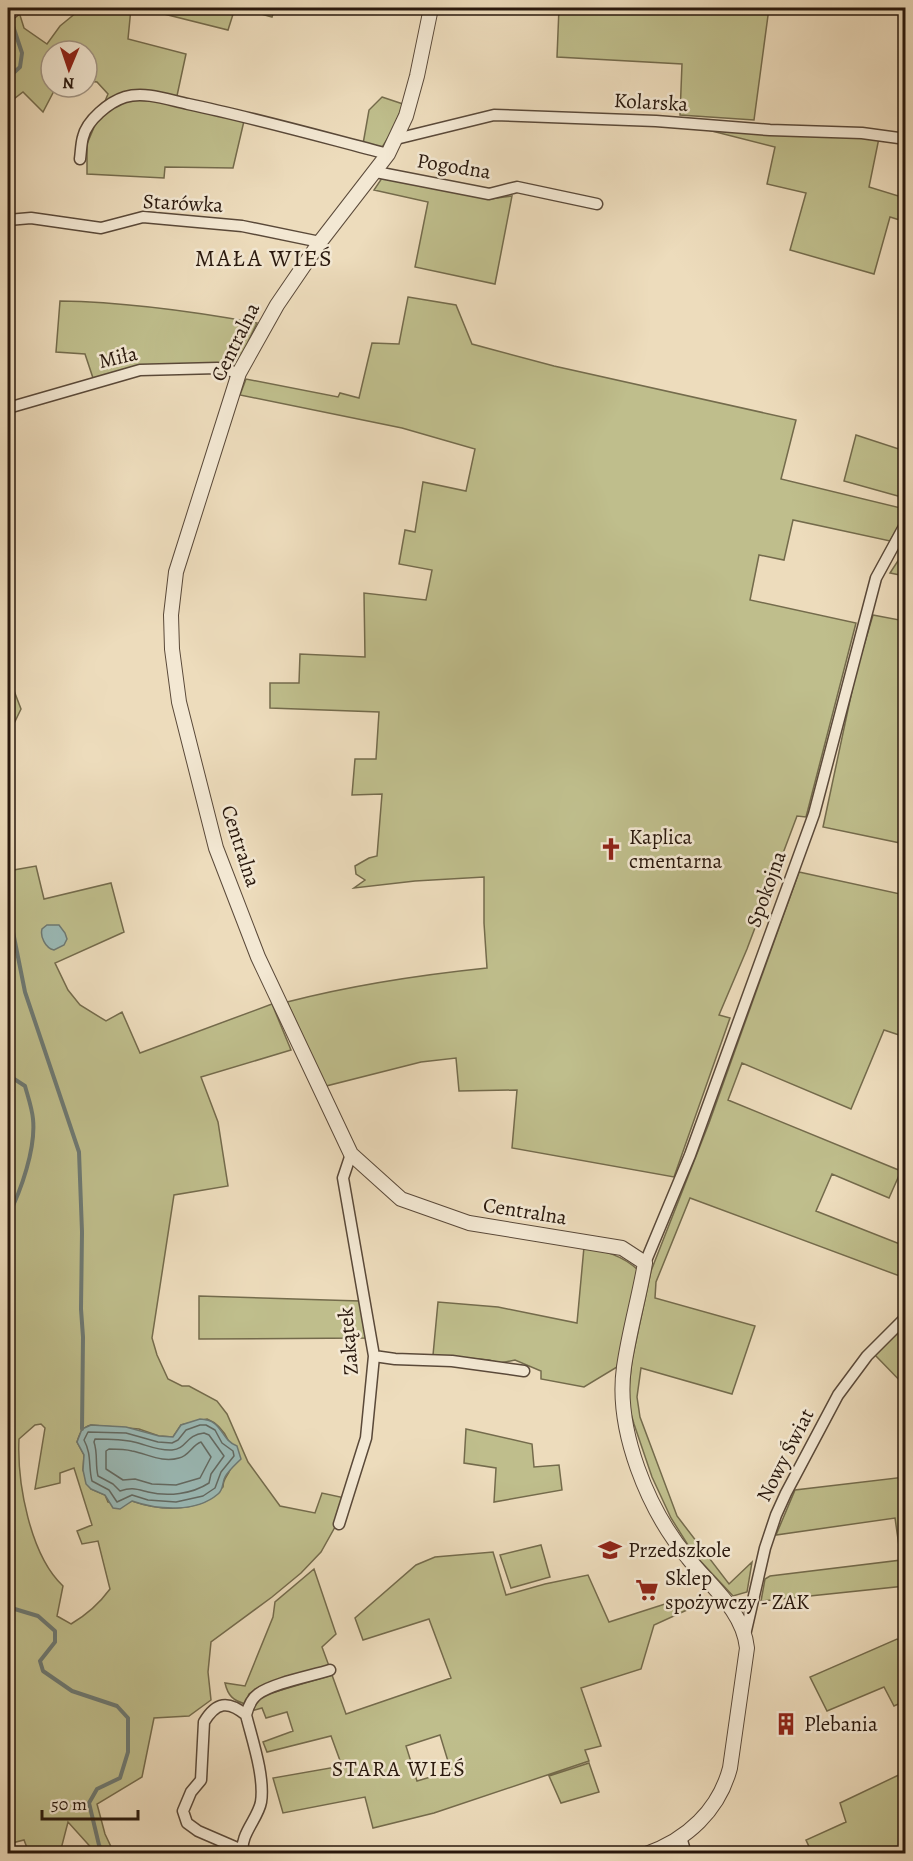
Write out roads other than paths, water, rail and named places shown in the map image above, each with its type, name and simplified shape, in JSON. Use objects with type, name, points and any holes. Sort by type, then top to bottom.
[{"type":"street","points":[[8,16],[17,8]]},
{"type":"street","name":"Centralna","points":[[431,8],[417,76],[406,116],[396,139],[376,172],[320,242],[277,305],[240,373],[177,573],[171,615],[178,702],[216,848],[255,950],[351,1154],[401,1199],[469,1223],[622,1248],[645,1263]]},
{"type":"street","points":[[80,159],[83,137],[94,119],[111,103],[136,95],[162,98],[216,110],[388,154]]},
{"type":"street","name":"Kolarska","points":[[396,139],[494,115],[656,121],[770,130],[862,132],[906,139]]},
{"type":"street","name":"Pogodna","points":[[376,172],[489,195],[518,187],[597,204]]},
{"type":"street","name":"Starówka","points":[[8,220],[31,218],[101,228],[142,217],[164,218],[242,226],[320,242]]},
{"type":"street","name":"Miła","points":[[8,408],[140,370],[218,368],[240,373]]},
{"type":"street","name":"Spokojna","points":[[645,1263],[690,1155],[814,814],[876,578],[906,523]]},
{"type":"street","name":"Zakątek","points":[[339,1524],[366,1437],[374,1356],[343,1178],[351,1154]]},
{"type":"street","points":[[645,1263],[624,1367],[622,1403],[628,1433],[645,1486],[663,1522],[689,1560],[738,1618],[745,1635],[747,1648],[726,1784],[705,1817],[681,1837],[646,1854]]},
{"type":"street","name":"Nowy Świat","points":[[745,1635],[765,1548],[776,1515],[796,1473],[850,1377],[867,1356],[906,1317]]},
{"type":"street","points":[[374,1356],[452,1361],[524,1371]]},
{"type":"street","points":[[246,1714],[226,1704],[214,1708],[204,1722],[201,1780],[191,1792],[183,1811],[186,1823],[242,1852],[246,1833],[261,1802],[260,1776],[246,1714],[248,1705],[255,1695],[265,1690],[330,1670]]},
{"type":"street","points":[[681,1837],[686,1854]]},
{"type":"water","points":[[47,925],[59,925],[67,939],[64,945],[54,950],[46,944],[42,929]]},
{"type":"water","points":[[200,1419],[208,1420],[218,1426],[227,1439],[237,1446],[241,1459],[227,1474],[220,1492],[209,1500],[188,1507],[176,1508],[132,1501],[120,1509],[113,1508],[105,1495],[91,1489],[86,1484],[83,1470],[84,1455],[77,1442],[82,1429],[91,1425],[126,1427],[159,1436],[173,1437],[181,1425]]},
{"type":"waterway","points":[[8,78],[20,67],[22,53],[11,20]]},
{"type":"waterway","points":[[8,907],[25,992],[79,1152],[82,1232],[82,1429]]},
{"type":"waterway","points":[[8,1075],[25,1086],[33,1119],[30,1156],[18,1194],[8,1216]]},
{"type":"waterway","points":[[8,1607],[38,1616],[55,1631],[55,1642],[40,1661],[43,1671],[72,1691],[117,1706],[128,1718],[128,1752],[120,1778],[97,1789],[89,1803],[99,1845],[104,1854]]},
{"type":"place","name":"Kaplica cmentarna","points":[[611,849]]},
{"type":"place","name":"Przedszkole","points":[[610,1550]]},
{"type":"place","name":"Sklep spożywczy - ZAK","points":[[647,1590]]},
{"type":"place","name":"Plebania","points":[[786,1724]]},
{"type":"district","name":"MAŁA WIEŚ","points":[[264,258]]},
{"type":"district","name":"STARA WIEŚ","points":[[399,1769]]}]
